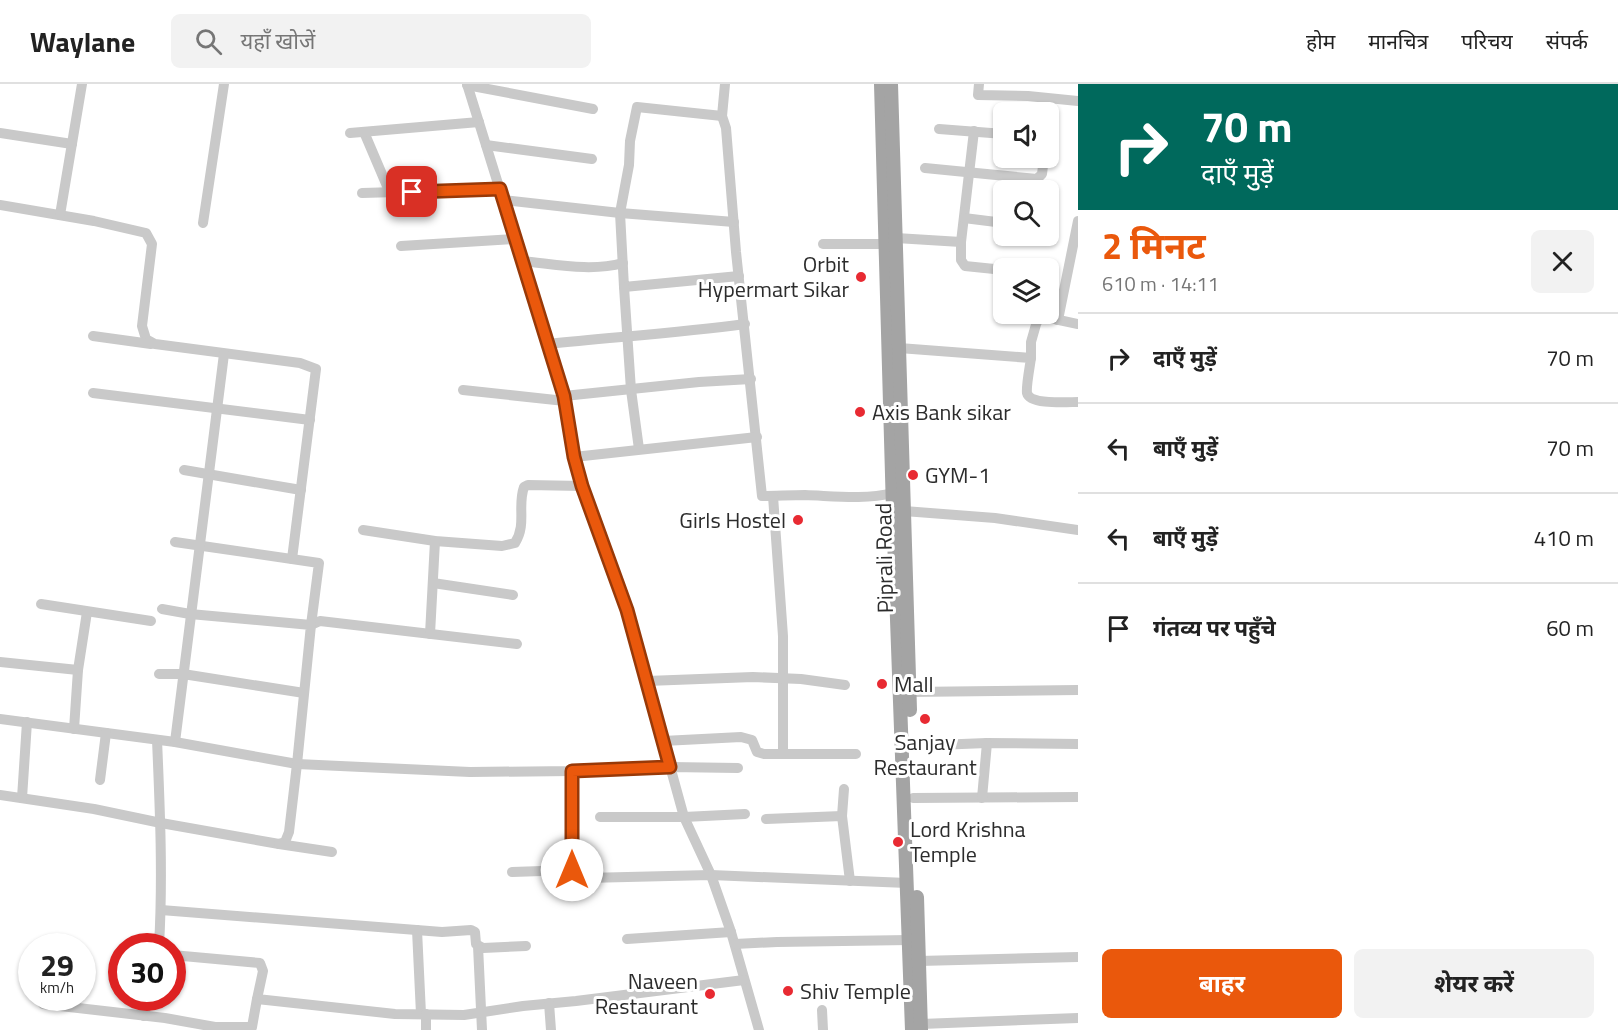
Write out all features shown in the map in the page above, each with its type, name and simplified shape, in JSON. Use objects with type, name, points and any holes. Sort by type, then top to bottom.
[{"type":"main road","points":[[881,84],[890,241],[893,493],[909,940],[918,1028]]},
{"type":"main road","name":"Piprali Road","points":[[891,84],[890,241],[899,348],[919,961],[918,1028]]},
{"type":"street","points":[[60,215],[82,84]]},
{"type":"street","points":[[202,223],[224,84]]},
{"type":"street","points":[[593,109],[467,84],[565,398],[574,457],[582,486],[627,610],[684,817],[711,875],[735,944],[759,1030]]},
{"type":"street","points":[[725,84],[722,116],[726,129],[762,496],[862,497],[893,493]]},
{"type":"street","points":[[979,84],[978,95],[1028,96],[1078,101]]},
{"type":"street","points":[[639,449],[631,390],[620,213],[637,107],[722,116]]},
{"type":"street","points":[[350,133],[479,122]]},
{"type":"street","points":[[939,129],[993,133]]},
{"type":"street","points":[[974,130],[961,260],[965,266],[993,269]]},
{"type":"street","points":[[364,132],[390,193]]},
{"type":"street","points":[[0,133],[72,144]]},
{"type":"street","points":[[486,145],[592,159]]},
{"type":"street","points":[[925,168],[1037,179],[1042,174],[1043,168]]},
{"type":"street","points":[[362,193],[501,195],[620,213],[734,222]]},
{"type":"street","points":[[0,205],[146,233],[152,244],[142,326],[146,339],[154,344]]},
{"type":"street","points":[[964,218],[993,222]]},
{"type":"street","points":[[1059,316],[1073,266],[1078,221]]},
{"type":"street","points":[[401,246],[515,239]]},
{"type":"street","points":[[822,244],[890,241],[961,242]]},
{"type":"street","points":[[522,261],[586,267],[612,266],[623,263]]},
{"type":"street","points":[[624,287],[739,276]]},
{"type":"street","points":[[1059,320],[1078,324]]},
{"type":"street","points":[[548,344],[745,324]]},
{"type":"street","points":[[1036,324],[1031,342],[1027,392],[1030,397],[1038,401],[1078,402]]},
{"type":"street","points":[[93,336],[300,363],[316,369],[292,559]]},
{"type":"street","points":[[899,348],[1031,358]]},
{"type":"street","points":[[175,742],[225,354]]},
{"type":"street","points":[[463,390],[565,398],[751,379]]},
{"type":"street","points":[[93,393],[310,420]]},
{"type":"street","points":[[574,457],[757,437]]},
{"type":"street","points":[[184,470],[208,476],[301,490]]},
{"type":"street","points":[[363,530],[435,541],[502,546],[514,543],[522,529],[524,487],[528,485],[582,486]]},
{"type":"street","points":[[773,496],[784,678],[783,753]]},
{"type":"street","points":[[904,511],[995,519],[1078,530]]},
{"type":"street","points":[[430,634],[435,541]]},
{"type":"street","points":[[175,542],[319,563],[289,832],[285,843],[279,844]]},
{"type":"street","points":[[433,583],[513,595]]},
{"type":"street","points":[[41,604],[151,621]]},
{"type":"street","points":[[162,609],[190,614],[311,625],[320,621],[517,644]]},
{"type":"street","points":[[74,729],[78,670],[87,612]]},
{"type":"street","points":[[0,662],[78,670]]},
{"type":"street","points":[[159,674],[183,674],[304,693]]},
{"type":"street","points":[[647,681],[753,677],[845,684]]},
{"type":"street","points":[[909,692],[1004,689],[1078,690]]},
{"type":"street","points":[[0,719],[175,742],[297,764],[470,772],[670,767],[738,768]]},
{"type":"street","points":[[22,798],[27,722]]},
{"type":"street","points":[[99,780],[106,733]]},
{"type":"street","points":[[663,741],[741,737],[752,740],[756,752],[764,754],[856,754]]},
{"type":"street","points":[[157,740],[160,824],[160,933]]},
{"type":"street","points":[[911,746],[987,743],[1078,744]]},
{"type":"street","points":[[982,798],[987,743]]},
{"type":"street","points":[[572,771],[572,870],[574,875],[586,878],[711,875],[907,883]]},
{"type":"street","points":[[844,789],[842,816],[850,881]]},
{"type":"street","points":[[0,795],[94,809],[160,824],[332,852]]},
{"type":"street","points":[[913,798],[1078,797]]},
{"type":"street","points":[[600,817],[745,814]]},
{"type":"street","points":[[766,819],[842,816]]},
{"type":"street","points":[[512,872],[572,870]]},
{"type":"street","points":[[161,910],[442,932],[471,930],[475,932],[478,946],[482,1030]]},
{"type":"street","points":[[417,930],[426,1030]]},
{"type":"street","points":[[627,939],[731,932]]},
{"type":"street","points":[[735,944],[909,940]]},
{"type":"street","points":[[478,946],[483,948],[526,946]]},
{"type":"street","points":[[96,1010],[214,1028],[252,1027],[263,971],[260,963],[186,956]]},
{"type":"street","points":[[919,961],[1078,957]]},
{"type":"street","points":[[257,999],[395,1014],[465,1015],[744,980]]},
{"type":"street","points":[[549,1003],[551,1030]]},
{"type":"street","points":[[822,1010],[823,1030]]},
{"type":"street","points":[[144,1016],[145,1011]]},
{"type":"street","points":[[918,1028],[1078,1018]]},
{"type":"place","name":"Orbit Hypermart Sikar","points":[[861,277]]},
{"type":"place","name":"Axis Bank sikar","points":[[860,412]]},
{"type":"place","name":"GYM-1","points":[[913,475]]},
{"type":"place","name":"Girls Hostel","points":[[798,520]]},
{"type":"place","name":"Mall","points":[[882,684]]},
{"type":"place","name":"Sanjay Restaurant","points":[[925,719]]},
{"type":"place","name":"Lord Krishna Temple","points":[[898,842]]},
{"type":"place","name":"Shiv Temple","points":[[788,991]]},
{"type":"place","name":"Naveen Restaurant","points":[[710,994]]},
{"type":"route","points":[[412,192],[500,189],[564,396],[574,457],[582,486],[627,610],[670,767],[572,771],[572,870]]}]
